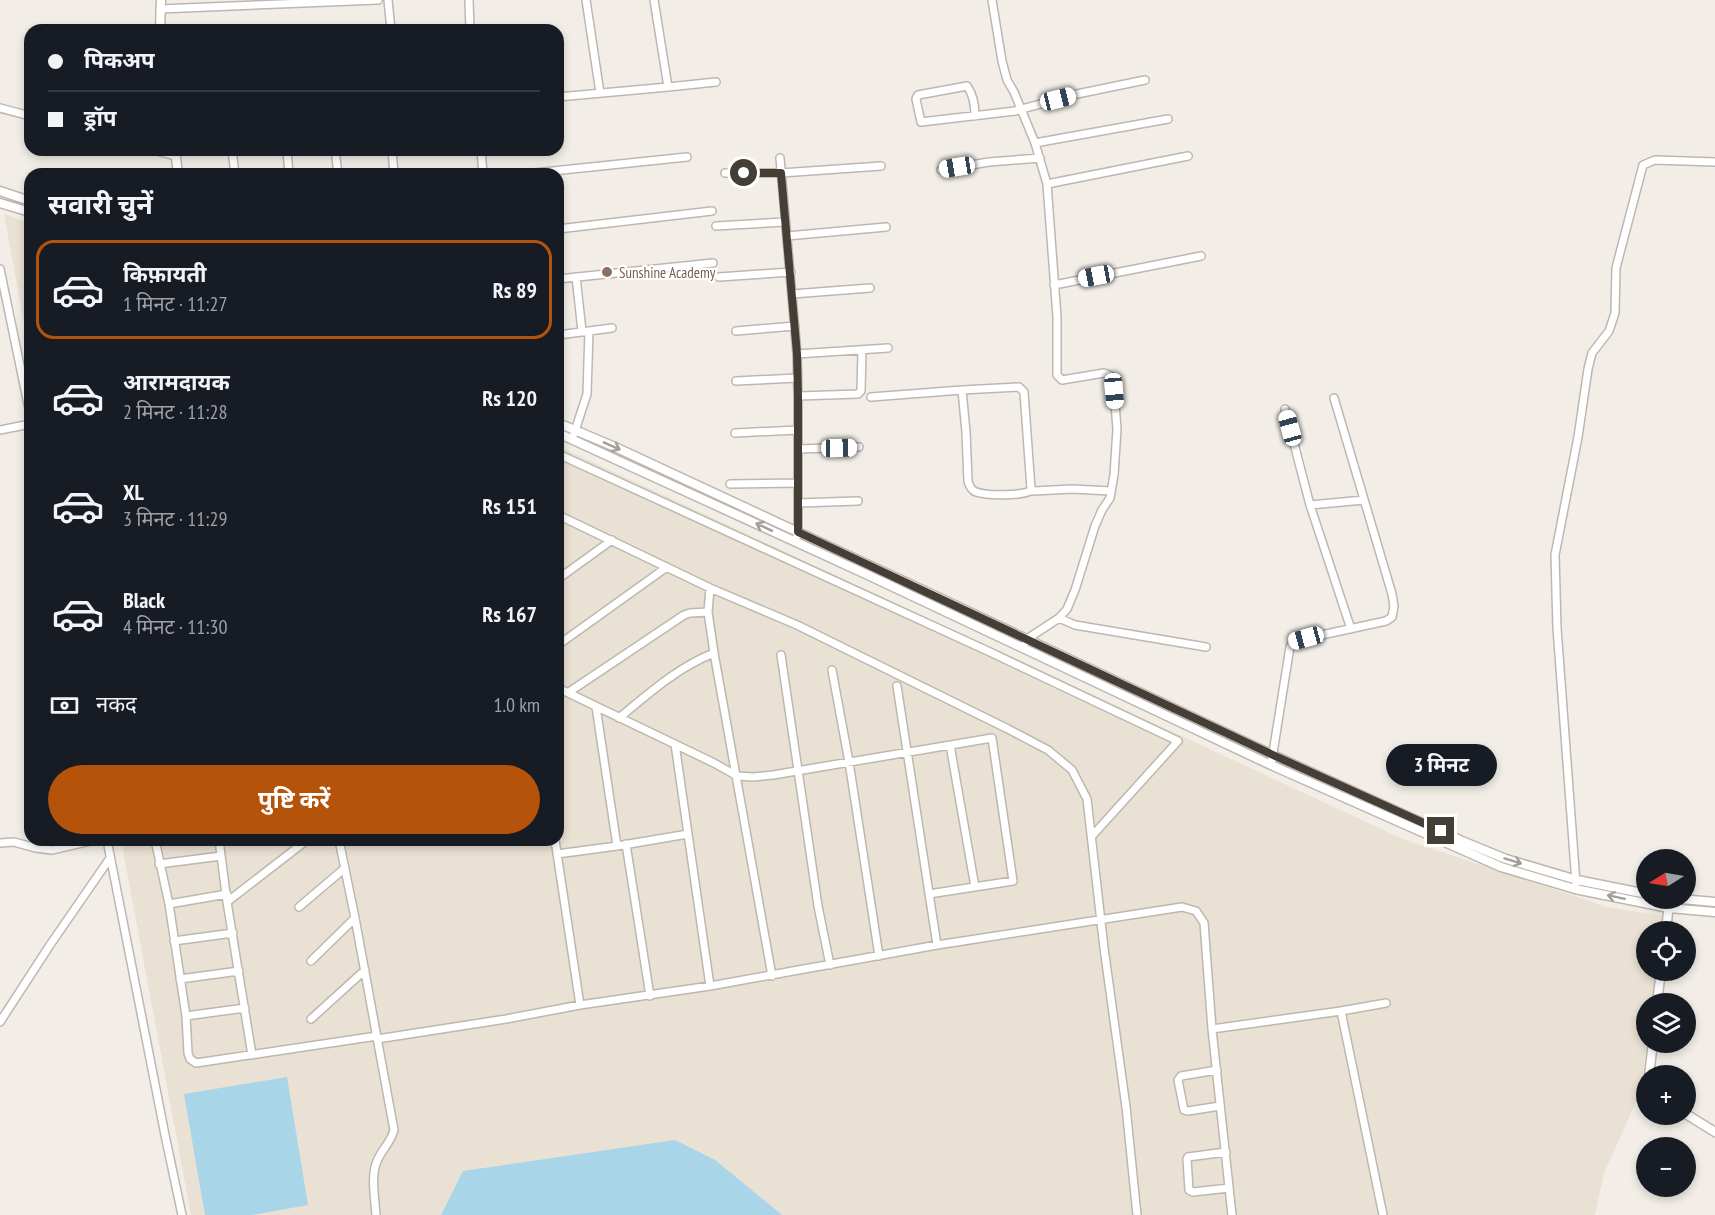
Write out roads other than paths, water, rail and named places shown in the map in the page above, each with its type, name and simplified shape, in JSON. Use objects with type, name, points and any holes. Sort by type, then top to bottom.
[{"type":"street","points":[[163,4],[378,0]]},
{"type":"street","points":[[388,0],[390,24]]},
{"type":"street","points":[[469,0],[470,24]]},
{"type":"street","points":[[586,0],[600,93]]},
{"type":"street","points":[[654,0],[668,87]]},
{"type":"street","points":[[992,0],[1004,70],[1035,143],[1047,184],[1057,317],[1057,375],[1062,380],[1104,373],[1111,376],[1117,429],[1110,498],[1095,526],[1067,609],[1059,618],[1027,639],[1023,648]]},
{"type":"street","points":[[161,24],[163,4]]},
{"type":"street","points":[[163,4],[165,24]]},
{"type":"street","points":[[975,116],[973,99],[967,86],[918,94],[916,99],[921,122],[975,116],[1015,111],[1077,94],[1145,80]]},
{"type":"street","points":[[564,96],[716,82]]},
{"type":"street","points":[[0,108],[24,114]]},
{"type":"street","points":[[1035,143],[1168,119]]},
{"type":"street","points":[[1047,184],[1188,156]]},
{"type":"street","points":[[564,170],[687,157]]},
{"type":"street","points":[[780,158],[797,354],[798,503],[796,537]]},
{"type":"street","points":[[941,170],[989,162],[1040,158]]},
{"type":"street","points":[[1576,884],[1562,710],[1555,555],[1578,437],[1588,369],[1592,353],[1609,331],[1615,313],[1616,268],[1644,165],[1655,160],[1715,162]]},
{"type":"street","points":[[725,173],[781,173],[881,166]]},
{"type":"street","points":[[0,192],[24,199]]},
{"type":"street","points":[[0,203],[24,210]]},
{"type":"street","points":[[564,228],[712,211]]},
{"type":"street","points":[[716,225],[785,222]]},
{"type":"street","points":[[787,236],[886,227]]},
{"type":"street","points":[[1054,285],[1201,256]]},
{"type":"street","points":[[564,278],[713,263]]},
{"type":"street","points":[[0,269],[24,385]]},
{"type":"street","points":[[719,277],[791,273]]},
{"type":"street","points":[[574,435],[587,394],[585,331],[576,277]]},
{"type":"street","points":[[792,294],[870,288]]},
{"type":"street","points":[[736,331],[795,326]]},
{"type":"street","points":[[564,334],[612,328]]},
{"type":"street","points":[[797,354],[888,348]]},
{"type":"street","points":[[798,396],[858,394],[862,383],[862,350]]},
{"type":"street","points":[[736,381],[797,378]]},
{"type":"street","points":[[871,397],[1019,387],[1024,392],[1031,489],[1033,490]]},
{"type":"street","points":[[962,390],[968,481],[970,488],[975,492],[1003,495],[1026,494],[1033,490],[1111,490]]},
{"type":"street","points":[[1271,765],[1290,646],[1294,641],[1386,621],[1392,617],[1394,606],[1334,398]]},
{"type":"street","points":[[1285,409],[1310,505],[1350,629]]},
{"type":"street","points":[[0,430],[24,425]]},
{"type":"street","points":[[564,428],[574,435]]},
{"type":"street","points":[[735,433],[798,430]]},
{"type":"street","points":[[564,434],[615,447],[1023,648],[1271,765],[1501,867],[1636,896]]},
{"type":"street","points":[[798,449],[859,447]]},
{"type":"street","points":[[564,457],[1178,741],[1092,836]]},
{"type":"street","points":[[730,484],[798,483]]},
{"type":"street","points":[[1310,505],[1364,500]]},
{"type":"street","points":[[798,503],[858,501]]},
{"type":"street","points":[[564,518],[710,588],[797,625],[1048,750],[1071,770],[1087,799],[1126,1107],[1137,1215]]},
{"type":"street","points":[[796,537],[1027,639],[1462,841],[1576,884],[1636,892]]},
{"type":"street","points":[[564,575],[612,540]]},
{"type":"street","points":[[564,641],[667,567]]},
{"type":"street","points":[[710,588],[708,612],[714,653],[772,976]]},
{"type":"street","points":[[569,692],[684,615],[708,612]]},
{"type":"street","points":[[1059,618],[1075,625],[1206,647]]},
{"type":"street","points":[[619,718],[656,688],[697,660],[714,653]]},
{"type":"street","points":[[781,655],[818,906],[830,965]]},
{"type":"street","points":[[832,670],[849,762],[879,956]]},
{"type":"street","points":[[897,686],[937,945]]},
{"type":"street","points":[[564,690],[737,776],[753,777],[992,738],[1013,881],[929,894]]},
{"type":"street","points":[[596,707],[617,846]]},
{"type":"street","points":[[675,744],[710,986]]},
{"type":"street","points":[[950,745],[975,887]]},
{"type":"street","points":[[557,854],[688,834]]},
{"type":"street","points":[[0,843],[14,842],[24,845]]},
{"type":"street","points":[[626,844],[651,996]]},
{"type":"street","points":[[29,846],[52,850],[71,846]]},
{"type":"street","points":[[108,846],[182,1215]]},
{"type":"street","points":[[155,846],[169,904],[186,1016],[188,1053],[192,1061],[196,1063],[651,996],[1101,918],[1182,907],[1196,910],[1204,923],[1212,1029],[1232,1215]]},
{"type":"street","points":[[220,846],[252,1054]]},
{"type":"street","points":[[169,904],[227,898],[299,846]]},
{"type":"street","points":[[340,846],[394,1130],[392,1139],[377,1159],[375,1169],[376,1215]]},
{"type":"street","points":[[556,846],[580,1005]]},
{"type":"street","points":[[159,864],[221,856]]},
{"type":"street","points":[[0,1022],[110,858]]},
{"type":"street","points":[[298,907],[345,868]]},
{"type":"street","points":[[1696,902],[1715,902]]},
{"type":"street","points":[[1696,908],[1715,912]]},
{"type":"street","points":[[310,961],[355,918]]},
{"type":"street","points":[[174,941],[233,933]]},
{"type":"street","points":[[310,1019],[365,970]]},
{"type":"street","points":[[180,979],[239,971]]},
{"type":"street","points":[[1212,1029],[1386,1003]]},
{"type":"street","points":[[186,1016],[245,1008]]},
{"type":"street","points":[[1341,1011],[1383,1215]]},
{"type":"street","points":[[1217,1070],[1181,1076],[1178,1080],[1184,1110],[1220,1106]]},
{"type":"street","points":[[1696,1120],[1715,1132]]},
{"type":"street","points":[[1226,1152],[1188,1157],[1188,1185],[1192,1192],[1229,1188]]},
{"type":"water","points":[[287,1077],[308,1205],[252,1215],[205,1215],[184,1094]]},
{"type":"water","points":[[675,1140],[715,1160],[782,1215],[441,1215],[463,1171]]},
{"type":"place","name":"Sunshine Academy","points":[[607,272]]}]
